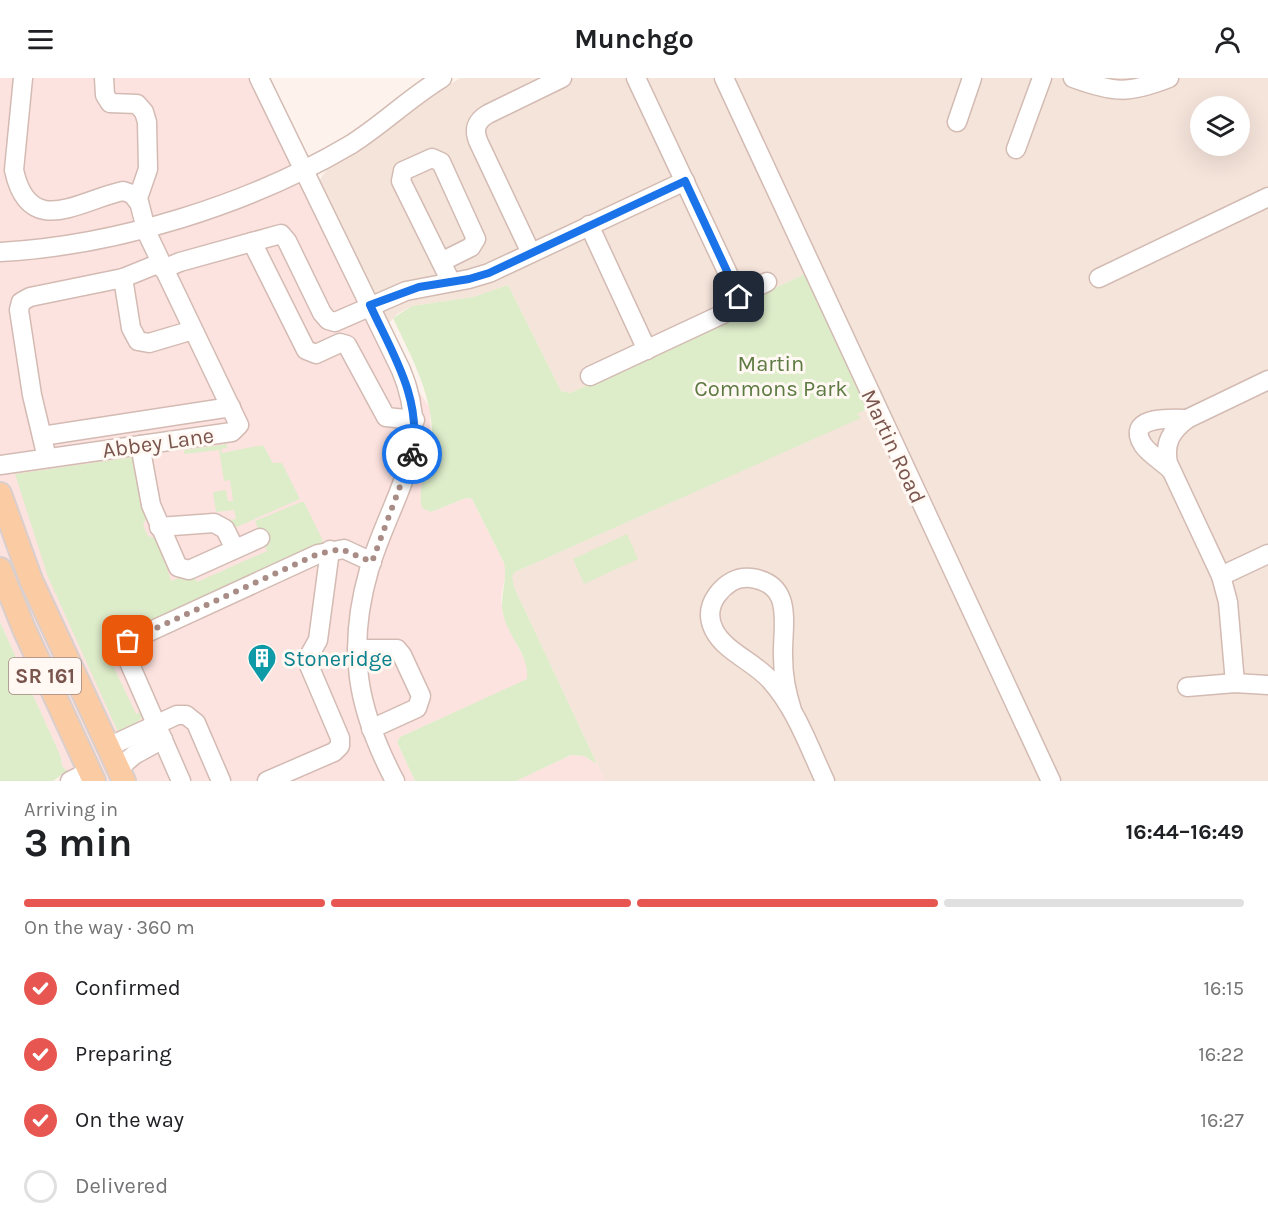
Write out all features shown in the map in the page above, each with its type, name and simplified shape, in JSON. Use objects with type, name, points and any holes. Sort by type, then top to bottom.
[{"type":"main road","name":"SR 161","points":[[0,494],[31,580],[121,775]]},
{"type":"main road","name":"SR 161","points":[[0,569],[84,778]]},
{"type":"street","points":[[23,78],[14,170],[21,190],[30,202],[45,212],[58,211],[123,191],[132,194],[139,203]]},
{"type":"street","points":[[104,78],[105,95],[110,103],[137,104],[147,118],[148,169],[138,193],[139,203]]},
{"type":"street","points":[[259,78],[405,381],[415,420],[409,465],[372,562],[363,601],[357,649],[360,695],[371,729],[395,781]]},
{"type":"street","points":[[0,252],[74,245],[230,202],[350,145],[417,85],[442,78]]},
{"type":"street","points":[[531,254],[479,143],[476,129],[479,120],[540,83],[562,78]]},
{"type":"street","points":[[636,78],[739,297]]},
{"type":"street","name":"Martin Road","points":[[724,78],[1051,781]]},
{"type":"street","points":[[957,122],[972,78]]},
{"type":"street","points":[[1016,149],[1042,78]]},
{"type":"street","points":[[1073,78],[1103,89],[1134,91],[1169,78]]},
{"type":"street","points":[[441,262],[472,246],[476,240],[441,162],[432,158],[405,170],[400,177],[441,262],[451,282]]},
{"type":"street","points":[[322,313],[328,320],[335,322],[370,305],[419,287],[478,277],[685,181]]},
{"type":"street","points":[[1099,278],[1268,197]]},
{"type":"street","name":"Abbey Lane","points":[[0,465],[232,432],[237,429],[239,422],[162,266],[139,203]]},
{"type":"street","points":[[590,225],[647,350]]},
{"type":"street","points":[[47,458],[28,372],[19,310],[21,302],[30,297],[123,279],[278,234],[284,236],[322,313],[350,348],[384,415],[389,419],[415,420]]},
{"type":"street","points":[[252,242],[306,350],[316,354],[342,343],[350,348]]},
{"type":"street","points":[[123,279],[131,328],[138,341],[149,343],[194,330]]},
{"type":"street","points":[[590,376],[724,313],[739,297],[767,282]]},
{"type":"street","points":[[1235,683],[1228,602],[1221,576],[1169,467],[1166,451],[1168,438],[1176,427],[1187,419],[1268,380]]},
{"type":"street","points":[[42,436],[231,407]]},
{"type":"street","points":[[1169,467],[1142,444],[1140,432],[1143,424],[1157,418],[1187,419]]},
{"type":"street","points":[[140,445],[151,505],[171,558],[182,570],[189,570],[260,538]]},
{"type":"street","points":[[159,527],[214,523],[225,529],[235,549]]},
{"type":"street","points":[[181,781],[124,651],[127,642],[330,550],[346,550],[372,562]]},
{"type":"street","points":[[267,781],[334,752],[340,744],[308,662],[318,640],[330,550]]},
{"type":"street","points":[[1221,576],[1268,554]]},
{"type":"street","points":[[792,710],[770,679],[721,640],[712,625],[710,615],[713,602],[722,588],[734,580],[743,578],[760,580],[775,590],[782,600],[785,611],[784,680],[792,710],[825,781]]},
{"type":"street","points":[[357,649],[391,647],[398,650],[421,696],[417,708],[371,729]]},
{"type":"street","points":[[1187,687],[1235,683],[1268,685]]},
{"type":"street","points":[[121,775],[134,755],[182,714],[192,718],[220,781]]},
{"type":"street","points":[[108,747],[159,732]]},
{"type":"shaded area","points":[[0,78],[268,78],[305,150],[414,384],[430,408],[431,512],[466,498],[472,499],[504,563],[506,571],[501,597],[503,616],[529,669],[528,679],[400,737],[397,742],[415,781],[73,781],[62,766],[61,757],[0,622]]},
{"type":"shaded area","points":[[460,78],[715,78],[805,274],[750,300],[661,352],[570,393],[561,391],[508,285],[473,297],[412,306],[397,314],[387,325],[319,181],[328,168],[371,143],[429,98]]},
{"type":"shaded area","points":[[732,78],[1268,78],[1268,781],[605,781],[514,587],[511,576],[515,572],[860,418],[856,414],[867,409],[808,281],[820,275]]},
{"type":"shaded area","points":[[571,755],[584,756],[597,764],[605,781],[516,781]]},
{"type":"green space","name":"Martin Commons Park","points":[[805,274],[867,409],[857,414],[861,418],[515,572],[512,576],[514,587],[597,764],[584,756],[571,755],[516,781],[415,781],[397,742],[400,737],[527,679],[527,671],[522,654],[509,631],[503,614],[504,563],[472,499],[466,498],[431,512],[422,508],[422,484],[432,445],[430,411],[421,379],[393,318],[412,306],[473,297],[508,285],[561,391],[570,393],[661,352],[750,300]]},
{"type":"green space","points":[[227,444],[227,448],[221,449],[222,453],[263,445],[273,463],[282,463],[300,499],[232,529],[228,520],[236,519],[234,510],[216,512],[213,492],[226,490],[228,501],[233,501],[230,480],[224,481],[219,450],[184,454],[184,450]]},
{"type":"green space","points":[[133,457],[138,470],[145,516],[148,515],[143,525],[148,536],[158,539],[171,581],[192,573],[197,582],[267,551],[255,521],[301,502],[304,502],[325,545],[284,559],[103,644],[136,714],[145,710],[145,715],[133,726],[118,732],[48,577],[15,474]]},
{"type":"green space","points":[[627,534],[638,559],[584,584],[573,559]]},
{"type":"green space","points":[[0,622],[61,757],[62,766],[67,771],[53,781],[0,781]]},
{"type":"way so far","points":[[128,641],[330,550],[346,550],[372,562],[412,454]]},
{"type":"place","name":"Stoneridge","points":[[262,684]]},
{"type":"route","points":[[412,454],[415,433],[413,405],[401,370],[370,305],[419,287],[469,279],[489,273],[685,181],[739,297]]}]
